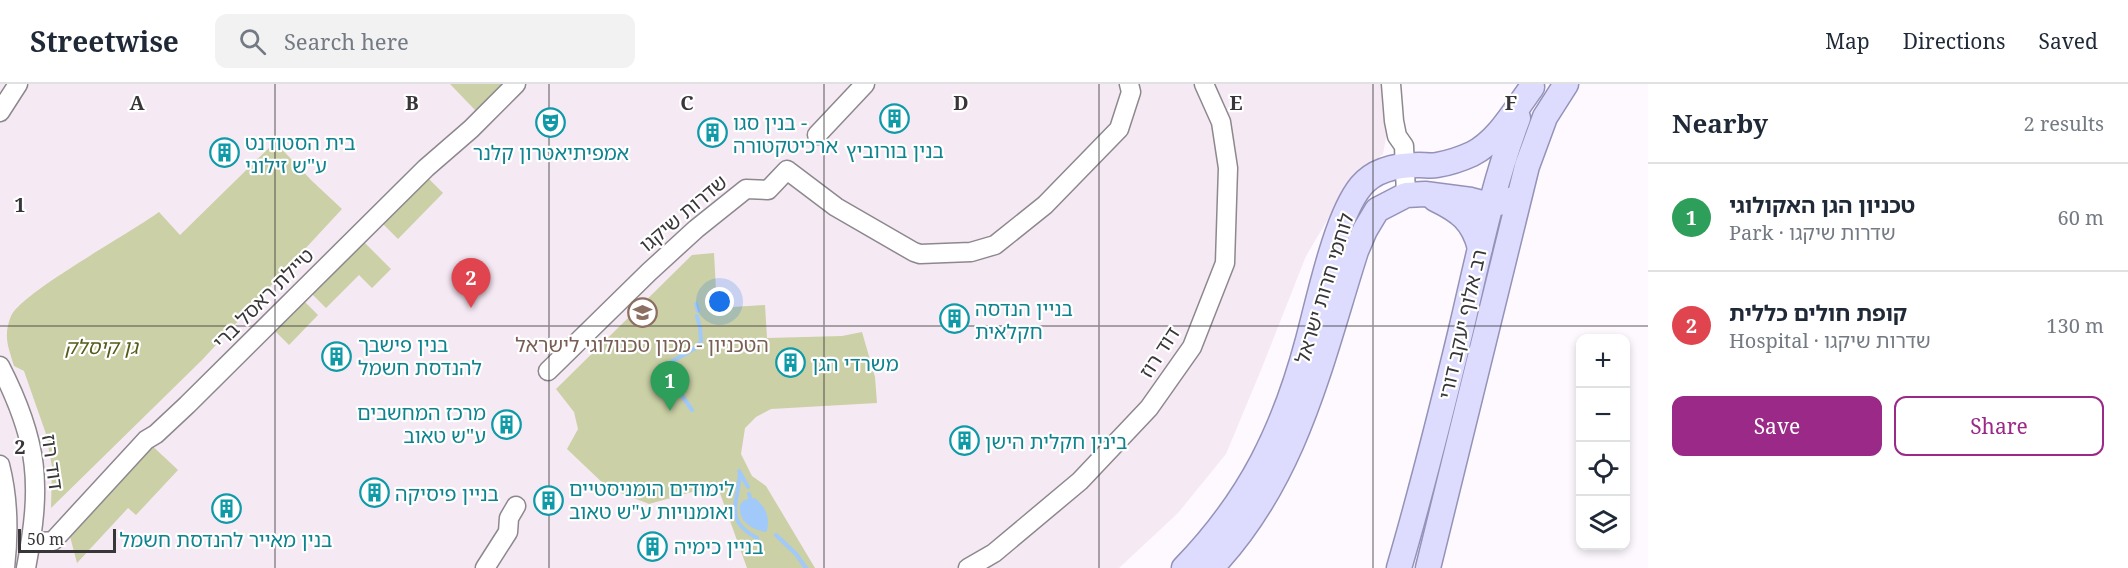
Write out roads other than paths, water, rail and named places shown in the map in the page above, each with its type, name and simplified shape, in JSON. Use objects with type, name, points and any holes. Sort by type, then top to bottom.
[{"type":"main road","name":"רב אלוף יעקב דורי","points":[[1428,568],[1527,166],[1545,117],[1566,84]]},
{"type":"main road","name":"לוחמי חרות ישראל","points":[[1184,568],[1236,508],[1275,437],[1289,402],[1334,248],[1351,202],[1361,185],[1374,174],[1405,165],[1436,166],[1474,153],[1500,131],[1533,85]]},
{"type":"main road","name":"רב אלוף יעקב דורי","points":[[1399,568],[1430,458],[1490,205],[1520,113],[1533,85]]},
{"type":"main road","points":[[1415,195],[1471,200],[1490,205],[1518,198],[1498,177],[1476,171],[1436,166]]},
{"type":"main road","name":"לוחמי חרות ישראל","points":[[1211,568],[1251,518],[1271,487],[1292,447],[1311,397],[1356,251],[1365,230],[1377,210],[1415,195]]},
{"type":"main road","points":[[1415,195],[1463,216],[1476,234],[1480,248]]},
{"type":"street","points":[[0,89],[3,84]]},
{"type":"street","points":[[0,112],[18,84]]},
{"type":"street","name":"טיילת ראסל ברי","points":[[42,542],[53,541],[146,440],[156,434],[187,405],[426,168],[471,129],[516,84]]},
{"type":"street","points":[[817,135],[865,84]]},
{"type":"street","name":"שדרות שיקגו","points":[[548,371],[696,229],[746,189],[768,190],[787,170],[836,207],[920,254],[971,252],[995,245],[1045,205],[1119,129],[1131,92],[1129,84]]},
{"type":"street","name":"דוד רוז","points":[[968,568],[994,553],[1080,481],[1149,408],[1192,347],[1225,263],[1228,168],[1221,122],[1204,84]]},
{"type":"street","points":[[1391,84],[1397,136],[1404,146],[1405,165],[1415,195]]},
{"type":"street","name":"דוד רוז","points":[[0,366],[23,417],[36,477],[34,522],[26,568]]},
{"type":"street","points":[[1,476],[8,526],[5,568]]},
{"type":"street","points":[[485,568],[508,532],[509,518],[516,506]]},
{"type":"water","points":[[755,498],[762,505],[767,517],[767,531],[765,532],[750,526],[741,516],[740,505],[744,500]]},
{"type":"waterway","points":[[696,304],[698,311]]},
{"type":"waterway","points":[[697,316],[699,324]]},
{"type":"waterway","points":[[671,370],[671,362],[697,347],[701,341],[700,327]]},
{"type":"waterway","points":[[676,387],[692,410]]},
{"type":"waterway","points":[[739,471],[748,487]]},
{"type":"waterway","points":[[740,473],[736,518],[746,531],[757,538]]},
{"type":"waterway","points":[[749,494],[750,498]]},
{"type":"waterway","points":[[776,535],[796,554],[806,568]]},
{"type":"place","name":"בנין בורוביץ","points":[[895,119]]},
{"type":"place","name":"אמפיתיאטרון קלנר","points":[[551,122]]},
{"type":"place","name":"בנין סגו - ארכיטקטורה","points":[[712,133]]},
{"type":"place","name":"בית הסטודנט ע\"ש זילוני","points":[[224,153]]},
{"type":"place","name":"קופת חולים כללית","points":[[471,308]]},
{"type":"place","name":"הטכניון - מכון טכנולוגי לישראל","points":[[642,313]]},
{"type":"place","name":"בניין הנדסה חקלאית","points":[[954,319]]},
{"type":"place","name":"בנין פישבך להנדסת חשמל","points":[[337,356]]},
{"type":"place","name":"משרדי הגן","points":[[791,363]]},
{"type":"place","name":"טכניון הגן האקולוגי","points":[[670,411]]},
{"type":"place","name":"מרכז המחשבים ע\"ש טאוב","points":[[507,424]]},
{"type":"place","name":"בינין חקלית הישן","points":[[964,441]]},
{"type":"place","name":"בניין פיסיקה","points":[[374,493]]},
{"type":"place","name":"לימודים הומניסטיים ואומנויות ע\"ש טאוב","points":[[548,500]]},
{"type":"place","name":"בנין מאייר להנדסת חשמל","points":[[226,509]]},
{"type":"place","name":"בניין כימיה","points":[[653,546]]},
{"type":"park label","name":"גן קיסלק","points":[[101,346]]}]
